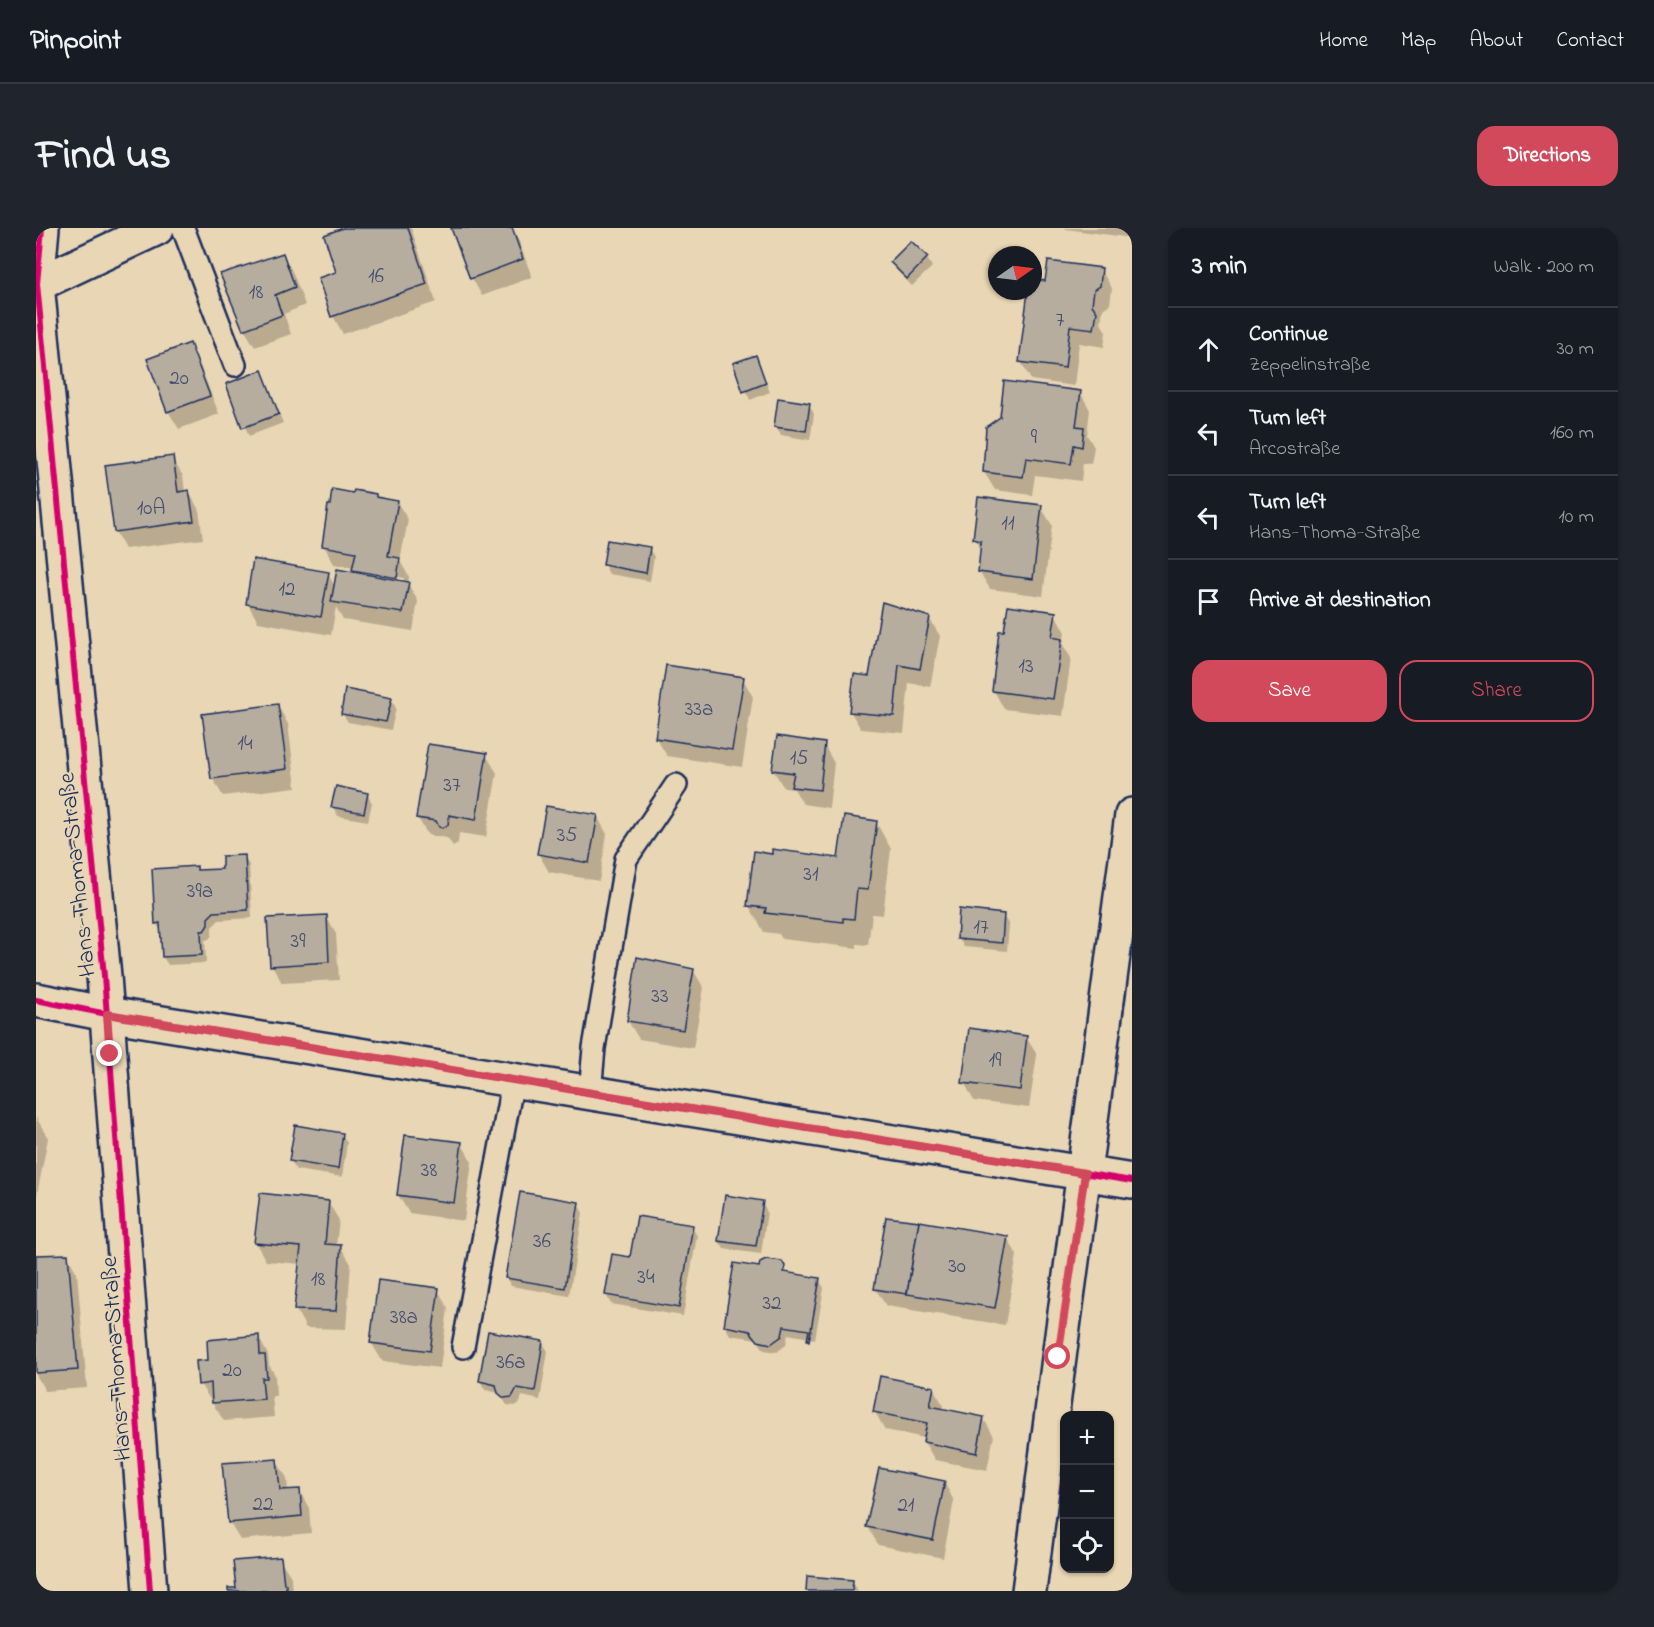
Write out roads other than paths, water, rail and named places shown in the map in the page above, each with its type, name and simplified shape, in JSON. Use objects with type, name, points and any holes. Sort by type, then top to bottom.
[{"type":"street","name":"Hans-Thoma-Straße","points":[[42,228],[36,285],[107,1014],[150,1591]]},
{"type":"street","points":[[36,285],[157,228]]},
{"type":"street","points":[[1029,1591],[1058,1357],[1085,1173],[1132,814]]},
{"type":"street","points":[[36,1000],[107,1014],[1132,1181]]},
{"type":"lane","points":[[183,228],[235,365]]},
{"type":"lane","points":[[590,1093],[594,1048],[626,859],[676,785]]},
{"type":"lane","points":[[463,1347],[513,1080]]}]
